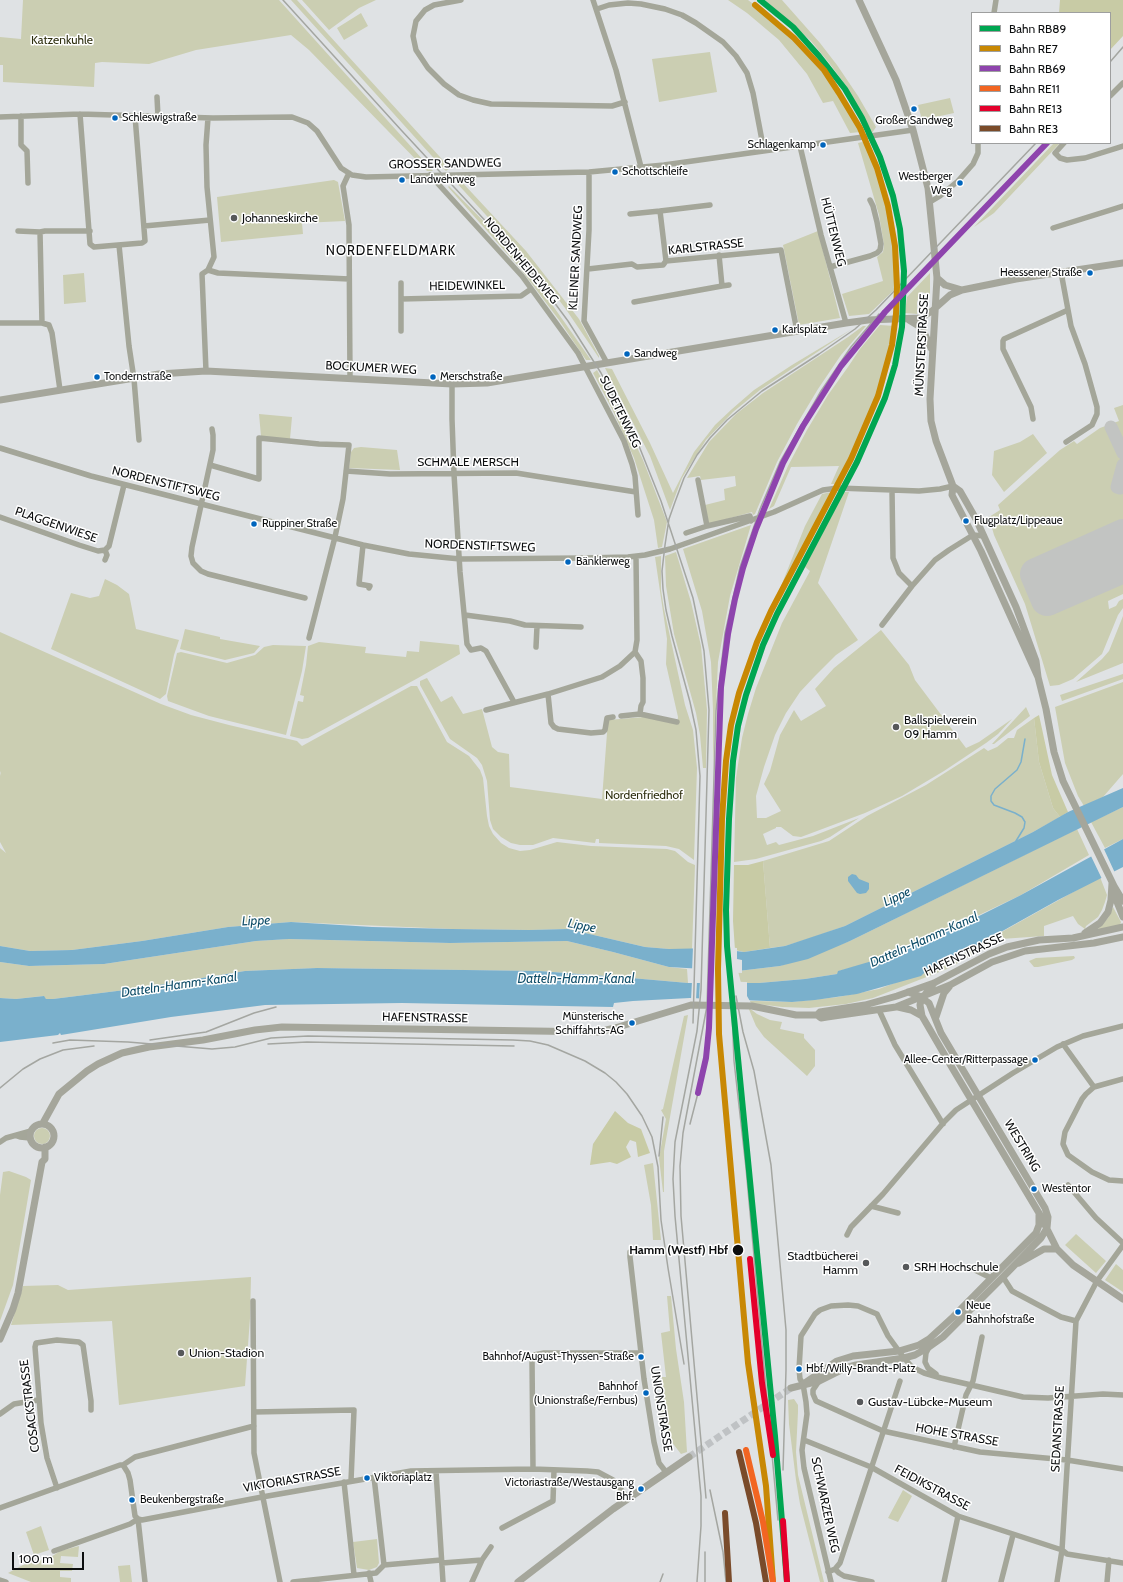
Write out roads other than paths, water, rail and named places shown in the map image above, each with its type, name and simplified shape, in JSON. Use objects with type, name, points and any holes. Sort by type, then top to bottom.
[{"type":"main road","name":"MÜNSTERSTRASSE","points":[[859,0],[896,80],[914,130],[924,166],[930,202],[937,278],[930,399],[936,441],[953,486],[952,495],[973,535],[1038,676]]},
{"type":"main road","points":[[936,307],[951,294],[962,290],[1016,279],[1123,263]]},
{"type":"main road","points":[[937,278],[944,285],[962,290]]},
{"type":"main road","name":"BOCKUMER WEG","points":[[0,400],[166,374],[206,371],[452,384],[487,383],[846,323],[868,320],[907,320],[922,318],[936,307]]},
{"type":"main road","points":[[907,320],[922,328],[933,352]]},
{"type":"main road","name":"MÜNSTERSTRASSE","points":[[953,486],[960,491],[984,536],[1016,607],[1036,661],[1058,768],[1070,799],[1114,890],[1123,901]]},
{"type":"main road","points":[[1114,890],[1123,917]]},
{"type":"main road","points":[[1081,936],[1095,928],[1103,920],[1110,908],[1114,890]]},
{"type":"main road","name":"HAFENSTRASSE","points":[[817,1015],[820,1012],[870,1004],[934,983],[1007,946],[1039,940],[1081,936],[1123,927]]},
{"type":"main road","name":"HAFENSTRASSE","points":[[46,1125],[53,1112],[52,1109],[58,1094],[66,1087],[98,1064],[122,1053],[144,1048],[203,1040],[255,1030],[306,1027],[598,1032],[691,1005],[752,1006],[796,1015],[817,1015],[821,1018],[896,1007],[922,998],[950,985],[992,962],[1025,951],[1094,943],[1123,937]]},
{"type":"main road","points":[[934,983],[922,998],[920,1006],[922,1016],[954,1071],[975,1097]]},
{"type":"main road","points":[[936,1017],[944,993],[950,985]]},
{"type":"main road","points":[[908,992],[929,1003],[936,1017],[941,1033],[975,1097]]},
{"type":"main road","points":[[896,1007],[909,1009],[922,1016]]},
{"type":"main road","name":"WESTRING","points":[[975,1097],[1047,1228]]},
{"type":"main road","name":"WESTRING","points":[[975,1097],[1045,1208],[1048,1217],[1047,1228]]},
{"type":"main road","points":[[36,1125],[46,1125],[54,1132],[52,1143],[43,1147],[33,1144],[30,1135],[36,1125]]},
{"type":"main road","points":[[0,1339],[14,1307],[18,1293],[42,1162],[45,1159],[43,1147]]},
{"type":"main road","points":[[803,1384],[837,1361],[853,1356],[899,1351],[919,1345],[935,1334],[1036,1233],[1039,1225],[1038,1212]]},
{"type":"main road","points":[[1047,1228],[1057,1249],[1073,1265],[1123,1299]]},
{"type":"main road","points":[[792,1388],[819,1381],[845,1368],[904,1358],[929,1347],[943,1337],[1003,1277],[1041,1238],[1047,1228]]},
{"type":"main road","points":[[1011,1268],[1044,1249],[1057,1249]]},
{"type":"main road","points":[[518,1582],[628,1498],[689,1457]]},
{"type":"street","points":[[462,0],[434,5],[425,10],[416,21],[412,36],[416,50],[428,68],[444,84],[460,95],[491,104],[612,106],[625,102]]},
{"type":"street","points":[[593,0],[625,102],[641,167]]},
{"type":"street","points":[[994,12],[996,0]]},
{"type":"street","points":[[597,9],[613,4],[628,3],[665,9],[682,15],[723,42],[742,64],[749,78],[764,151]]},
{"type":"street","points":[[1111,95],[1123,83]]},
{"type":"street","points":[[157,97],[158,116]]},
{"type":"street","points":[[80,114],[92,246],[144,242],[135,116]]},
{"type":"street","points":[[0,117],[80,114],[208,118],[287,116],[308,124],[317,132],[338,164],[349,173],[343,186],[349,225],[350,378]]},
{"type":"street","points":[[21,116],[22,145],[27,151],[28,183]]},
{"type":"street","points":[[206,371],[202,274],[208,270],[214,257],[206,157],[208,118]]},
{"type":"street","name":"GROSSER SANDWEG","points":[[349,173],[366,177],[589,172],[641,167],[914,130]]},
{"type":"street","points":[[930,202],[940,196],[973,164],[978,153],[978,144]]},
{"type":"street","points":[[1063,144],[1055,153],[1060,158],[1071,160],[1085,158],[1123,146]]},
{"type":"street","name":"HÜTTENWEG","points":[[800,146],[830,268],[846,323]]},
{"type":"street","name":"KLEINER SANDWEG","points":[[589,172],[590,224],[584,321],[608,363]]},
{"type":"street","name":"NORDENHEIDEWEG","points":[[430,175],[505,256],[565,334],[585,367]]},
{"type":"street","points":[[830,268],[870,256],[880,250],[881,244],[877,222],[870,200]]},
{"type":"street","points":[[630,214],[710,205]]},
{"type":"street","points":[[1053,228],[1123,206]]},
{"type":"street","points":[[660,211],[666,261]]},
{"type":"street","points":[[144,226],[210,220]]},
{"type":"street","points":[[18,231],[90,231]]},
{"type":"street","points":[[40,232],[42,323]]},
{"type":"street","points":[[119,245],[129,346],[134,379],[139,440]]},
{"type":"street","name":"KARLSTRASSE","points":[[588,269],[632,264],[637,267],[663,265],[666,261],[781,250],[797,331]]},
{"type":"street","points":[[719,255],[722,286]]},
{"type":"street","points":[[208,270],[218,273],[349,279]]},
{"type":"street","points":[[1061,272],[1071,326],[1085,364],[1097,407],[1097,414],[1092,425],[1066,442]]},
{"type":"street","points":[[401,283],[401,331]]},
{"type":"street","points":[[634,302],[729,285]]},
{"type":"street","name":"HEIDEWINKEL","points":[[401,299],[521,296],[531,289]]},
{"type":"street","points":[[1033,419],[1031,407],[1003,349],[1003,342],[1004,339],[1068,310]]},
{"type":"street","points":[[0,323],[42,323],[49,325],[60,390]]},
{"type":"street","name":"SUDETENWEG","points":[[585,367],[624,441],[632,464],[638,515]]},
{"type":"street","points":[[452,384],[454,474],[468,644],[471,650],[481,648],[486,651],[514,702]]},
{"type":"street","points":[[212,429],[214,443],[191,552],[192,560],[197,568],[208,574],[306,598]]},
{"type":"street","points":[[210,465],[259,479],[258,438],[319,444],[349,445],[342,499],[335,537],[309,638]]},
{"type":"street","name":"NORDENSTIFTSWEG","points":[[0,448],[124,485],[363,545],[409,554],[460,559],[568,559],[636,557],[664,551],[751,521],[823,490],[838,488],[892,490],[940,489],[953,486]]},
{"type":"street","name":"SCHMALE MERSCH","points":[[346,470],[390,474],[516,473],[636,492]]},
{"type":"street","points":[[698,480],[707,526]]},
{"type":"street","name":"PLAGGENWIESE","points":[[0,517],[98,551],[105,550],[109,546],[124,485]]},
{"type":"street","points":[[892,490],[893,558],[899,573],[912,586]]},
{"type":"street","name":"NORDENSTIFTSWEG","points":[[686,534],[707,526],[750,516],[751,521]]},
{"type":"street","points":[[882,626],[912,586],[939,558],[973,535],[984,536]]},
{"type":"street","points":[[363,545],[359,584],[370,586],[370,588]]},
{"type":"street","name":"PLAGGENWIESE","points":[[105,550],[107,555],[105,560]]},
{"type":"street","points":[[486,710],[548,694],[602,677],[620,666],[635,652],[637,640],[636,557]]},
{"type":"street","points":[[465,615],[536,626],[581,626]]},
{"type":"street","points":[[536,626],[536,647]]},
{"type":"street","points":[[635,652],[641,662],[643,678],[643,702],[640,714]]},
{"type":"street","points":[[548,694],[551,723],[558,729],[590,733],[603,732],[607,718],[613,717]]},
{"type":"street","points":[[621,716],[640,714],[677,722]]},
{"type":"street","points":[[879,1010],[895,1045],[943,1124]]},
{"type":"street","points":[[847,1234],[851,1227],[952,1114],[975,1097],[1013,1073],[1063,1044],[1083,1036],[1123,1026]]},
{"type":"street","points":[[1063,1044],[1094,1087]]},
{"type":"street","points":[[1123,1079],[1094,1087],[1082,1099],[1064,1135],[1064,1148],[1071,1157],[1100,1177],[1113,1181],[1123,1181]]},
{"type":"street","points":[[0,1142],[6,1138],[30,1135]]},
{"type":"street","points":[[1068,1185],[1096,1218],[1123,1244]]},
{"type":"street","points":[[871,1206],[898,1213]]},
{"type":"street","name":"SEDANSTRASSE","points":[[1057,1582],[1062,1550],[1076,1321],[1097,1281],[1123,1244]]},
{"type":"street","name":"UNIONSTRASSE","points":[[630,1252],[641,1353],[656,1453],[659,1463],[666,1472]]},
{"type":"street","points":[[971,1268],[991,1278]]},
{"type":"street","points":[[1003,1277],[1012,1291],[1061,1317],[1076,1321]]},
{"type":"street","points":[[253,1301],[254,1453],[280,1582]]},
{"type":"street","name":"SCHWARZER WEG","points":[[831,1582],[804,1468],[802,1450],[807,1414],[803,1384],[800,1379],[799,1370],[800,1338],[816,1314],[826,1307],[854,1305],[877,1314],[888,1336],[904,1358],[912,1367],[924,1373],[1024,1397],[1048,1398],[1103,1394],[1123,1395]]},
{"type":"street","points":[[954,1447],[966,1395],[973,1380],[982,1337]]},
{"type":"street","name":"COSACKSTRASSE","points":[[57,1488],[47,1458],[41,1423],[38,1400],[35,1344],[39,1341],[57,1340],[76,1341],[83,1345],[91,1410]]},
{"type":"street","points":[[929,1347],[925,1357],[925,1362],[932,1372],[941,1378]]},
{"type":"street","points":[[533,1470],[532,1358],[534,1355],[544,1353],[641,1353]]},
{"type":"street","name":"HOHE STRASSE","points":[[819,1381],[813,1390],[816,1401],[883,1432],[988,1453],[1067,1460],[1123,1469]]},
{"type":"street","points":[[828,1572],[835,1569],[840,1564],[900,1381]]},
{"type":"street","points":[[0,1414],[14,1404],[38,1400]]},
{"type":"street","points":[[254,1412],[354,1410],[351,1481]]},
{"type":"street","points":[[0,1508],[123,1465],[135,1457],[254,1426]]},
{"type":"street","name":"FEIDIKSTRASSE","points":[[804,1440],[871,1467],[958,1516],[1062,1550],[1067,1554],[1123,1563]]},
{"type":"street","points":[[123,1465],[128,1473],[135,1516],[138,1519],[146,1582]]},
{"type":"street","points":[[502,1528],[553,1501],[554,1470]]},
{"type":"street","name":"VIKTORIASTRASSE","points":[[54,1551],[130,1524],[138,1519],[142,1520],[411,1471],[554,1470],[598,1472],[613,1480],[628,1498]]},
{"type":"street","points":[[436,1471],[443,1582]]},
{"type":"street","points":[[374,1477],[384,1565]]},
{"type":"street","points":[[344,1482],[354,1575]]},
{"type":"street","points":[[944,1582],[958,1516]]},
{"type":"street","points":[[1001,1582],[1013,1535]]},
{"type":"street","points":[[472,1582],[482,1560],[491,1547]]},
{"type":"street","points":[[293,1582],[376,1573],[384,1565],[482,1560]]},
{"type":"street","points":[[1107,1582],[1109,1560]]},
{"type":"street","points":[[835,1569],[844,1576],[872,1582]]},
{"type":"street","points":[[369,1574],[371,1582]]},
{"type":"street","points":[[0,1580],[6,1582]]},
{"type":"water","points":[[1123,788],[1123,807],[850,941],[808,959],[780,966],[738,971],[669,967],[567,941],[450,943],[289,939],[256,941],[104,964],[29,966],[0,962],[0,946],[30,951],[72,950],[142,941],[228,927],[291,922],[372,927],[529,930],[568,929],[645,947],[669,949],[713,948],[744,952],[785,946],[845,926],[1033,832],[1068,812]]},
{"type":"water","name":"Datteln-Hamm-Kanal","points":[[1123,839],[1123,867],[1058,900],[929,972],[926,971],[921,976],[857,994],[792,1002],[690,998],[633,1001],[614,1003],[613,1007],[402,1003],[265,1005],[171,1017],[61,1035],[60,1033],[58,1035],[0,1042],[0,998],[16,999],[44,996],[46,999],[53,999],[141,988],[245,971],[317,968],[539,971],[618,977],[621,979],[631,978],[688,983],[759,983],[805,979],[837,974],[838,971],[896,954],[963,924],[1021,895]]},
{"type":"water","points":[[852,874],[869,883],[869,889],[866,893],[857,893],[848,881],[848,877]]},
{"type":"waterway","points":[[1016,841],[1024,828],[1025,822],[1022,817],[1015,813],[994,805],[991,801],[991,796],[995,789],[1017,770],[1021,762],[1025,739]]},
{"type":"tunnel","points":[[689,1457],[791,1388]]},
{"type":"railway","points":[[283,0],[505,242],[534,275],[568,321],[601,373],[637,441],[661,501],[693,598],[704,651],[709,710],[701,990],[697,1031],[675,1142],[673,1179],[675,1216],[701,1496],[701,1526],[697,1582]]},
{"type":"railway","points":[[1111,61],[1123,47]]},
{"type":"railway","points":[[693,1023],[700,776],[696,730],[666,610],[662,571],[669,519],[684,478],[697,455],[727,420],[762,391],[855,329],[876,310],[1035,144]]},
{"type":"railway","points":[[706,1498],[681,1216],[680,1166],[683,1133],[707,1006],[716,711],[725,633],[740,567],[760,509],[780,462],[821,391],[851,347],[879,314]]},
{"type":"railway","points":[[731,985],[734,1061],[746,1168],[778,1520]]},
{"type":"railway","points":[[736,996],[743,1032],[754,1071],[771,1165],[786,1330],[783,1470]]},
{"type":"railway","points":[[150,1040],[206,1032],[254,1013],[276,1007]]},
{"type":"railway","points":[[53,1043],[70,1040],[128,1042],[212,1049],[235,1047],[271,1038],[308,1036],[513,1040],[530,1041],[548,1045],[585,1061],[605,1073],[627,1094],[642,1116],[652,1137],[658,1167],[661,1220],[684,1364]]},
{"type":"railway","points":[[268,1044],[307,1042],[514,1046]]},
{"type":"railway","points":[[0,1088],[23,1069],[40,1059],[63,1050],[94,1046]]},
{"type":"railway","points":[[690,1124],[698,1093]]},
{"type":"railway","points":[[659,1156],[663,1117]]},
{"type":"railway","points":[[710,1490],[723,1552],[726,1582]]},
{"type":"railway","points":[[705,1552],[705,1582]]},
{"type":"railway","points":[[660,1582],[663,1574]]},
{"type":"rail line","name":"RB89","points":[[760,0],[793,27],[819,56],[845,89],[862,118],[880,157],[893,196],[900,229],[904,271],[902,327],[895,365],[885,398],[857,462],[777,614],[763,645],[746,695],[738,726],[733,761],[729,819],[726,910],[727,946],[775,1436],[787,1582]]},
{"type":"rail line","name":"RE7","points":[[755,5],[794,38],[824,70],[860,128],[877,168],[888,206],[895,246],[897,287],[896,314],[892,345],[878,396],[851,459],[771,611],[757,642],[739,693],[731,725],[726,761],[722,819],[718,969],[719,1034],[748,1363],[766,1486],[773,1582]]},
{"type":"rail line","name":"RB69","points":[[698,1093],[706,1058],[709,1028],[721,687],[728,634],[735,599],[743,568],[756,529],[783,463],[803,426],[841,366],[885,312],[1046,144]]},
{"type":"rail line","name":"RE13","points":[[750,1259],[762,1383],[773,1455]]},
{"type":"rail line","name":"RE11","points":[[746,1450],[763,1522],[773,1582]]},
{"type":"rail line","name":"RE3","points":[[739,1452],[756,1523],[766,1582]]},
{"type":"rail line","name":"RE3","points":[[725,1513],[729,1582]]},
{"type":"rail line","name":"RE13","points":[[783,1521],[787,1582]]},
{"type":"place","name":"Großer Sandweg","points":[[914,109]]},
{"type":"place","name":"Schleswigstraße","points":[[115,118]]},
{"type":"place","name":"Schlagenkamp","points":[[823,145]]},
{"type":"place","name":"Schottschleife","points":[[615,172]]},
{"type":"place","name":"Landwehrweg","points":[[402,180]]},
{"type":"place","name":"Westberger Weg","points":[[960,183]]},
{"type":"place","name":"Johanneskirche","points":[[234,218]]},
{"type":"place","name":"Heessener Straße","points":[[1090,273]]},
{"type":"place","name":"Karlsplatz","points":[[775,330]]},
{"type":"place","name":"Sandweg","points":[[627,354]]},
{"type":"place","name":"Tondernstraße","points":[[97,377]]},
{"type":"place","name":"Merschstraße","points":[[433,377]]},
{"type":"place","name":"Flugplatz/Lippeaue","points":[[966,521]]},
{"type":"place","name":"Ruppiner Straße","points":[[254,524]]},
{"type":"place","name":"Bänklerweg","points":[[568,562]]},
{"type":"place","name":"Ballspielverein 09 Hamm","points":[[896,727]]},
{"type":"place","name":"Münsterische Schiffahrts-AG","points":[[632,1023]]},
{"type":"place","name":"Allee-Center/Ritterpassage","points":[[1035,1060]]},
{"type":"place","name":"Westentor","points":[[1034,1189]]},
{"type":"place","name":"Hamm (Westf) Hbf","points":[[738,1250]]},
{"type":"place","name":"Stadtbücherei Hamm","points":[[866,1263]]},
{"type":"place","name":"SRH Hochschule","points":[[906,1267]]},
{"type":"place","name":"Neue Bahnhofstraße","points":[[958,1312]]},
{"type":"place","name":"Union-Stadion","points":[[181,1353]]},
{"type":"place","name":"Bahnhof/August-Thyssen-Straße","points":[[641,1357]]},
{"type":"place","name":"Hbf./Willy-Brandt-Platz","points":[[799,1369]]},
{"type":"place","name":"Bahnhof (Unionstraße/Fernbus)","points":[[646,1393]]},
{"type":"place","name":"Gustav-Lübcke-Museum","points":[[860,1402]]},
{"type":"place","name":"Viktoriaplatz","points":[[367,1478]]},
{"type":"place","name":"Victoriastraße/Westausgang Bhf.","points":[[641,1489]]},
{"type":"place","name":"Beukenbergstraße","points":[[132,1500]]},
{"type":"district","name":"NORDENFELDMARK","points":[[391,251]]},
{"type":"park label","name":"Katzenkuhle","points":[[62,40]]},
{"type":"park label","name":"Nordenfriedhof","points":[[644,795]]},
{"type":"water label","name":"Lippe","points":[[897,897]]},
{"type":"water label","name":"Lippe","points":[[256,921]]},
{"type":"water label","name":"Lippe","points":[[582,926]]}]
